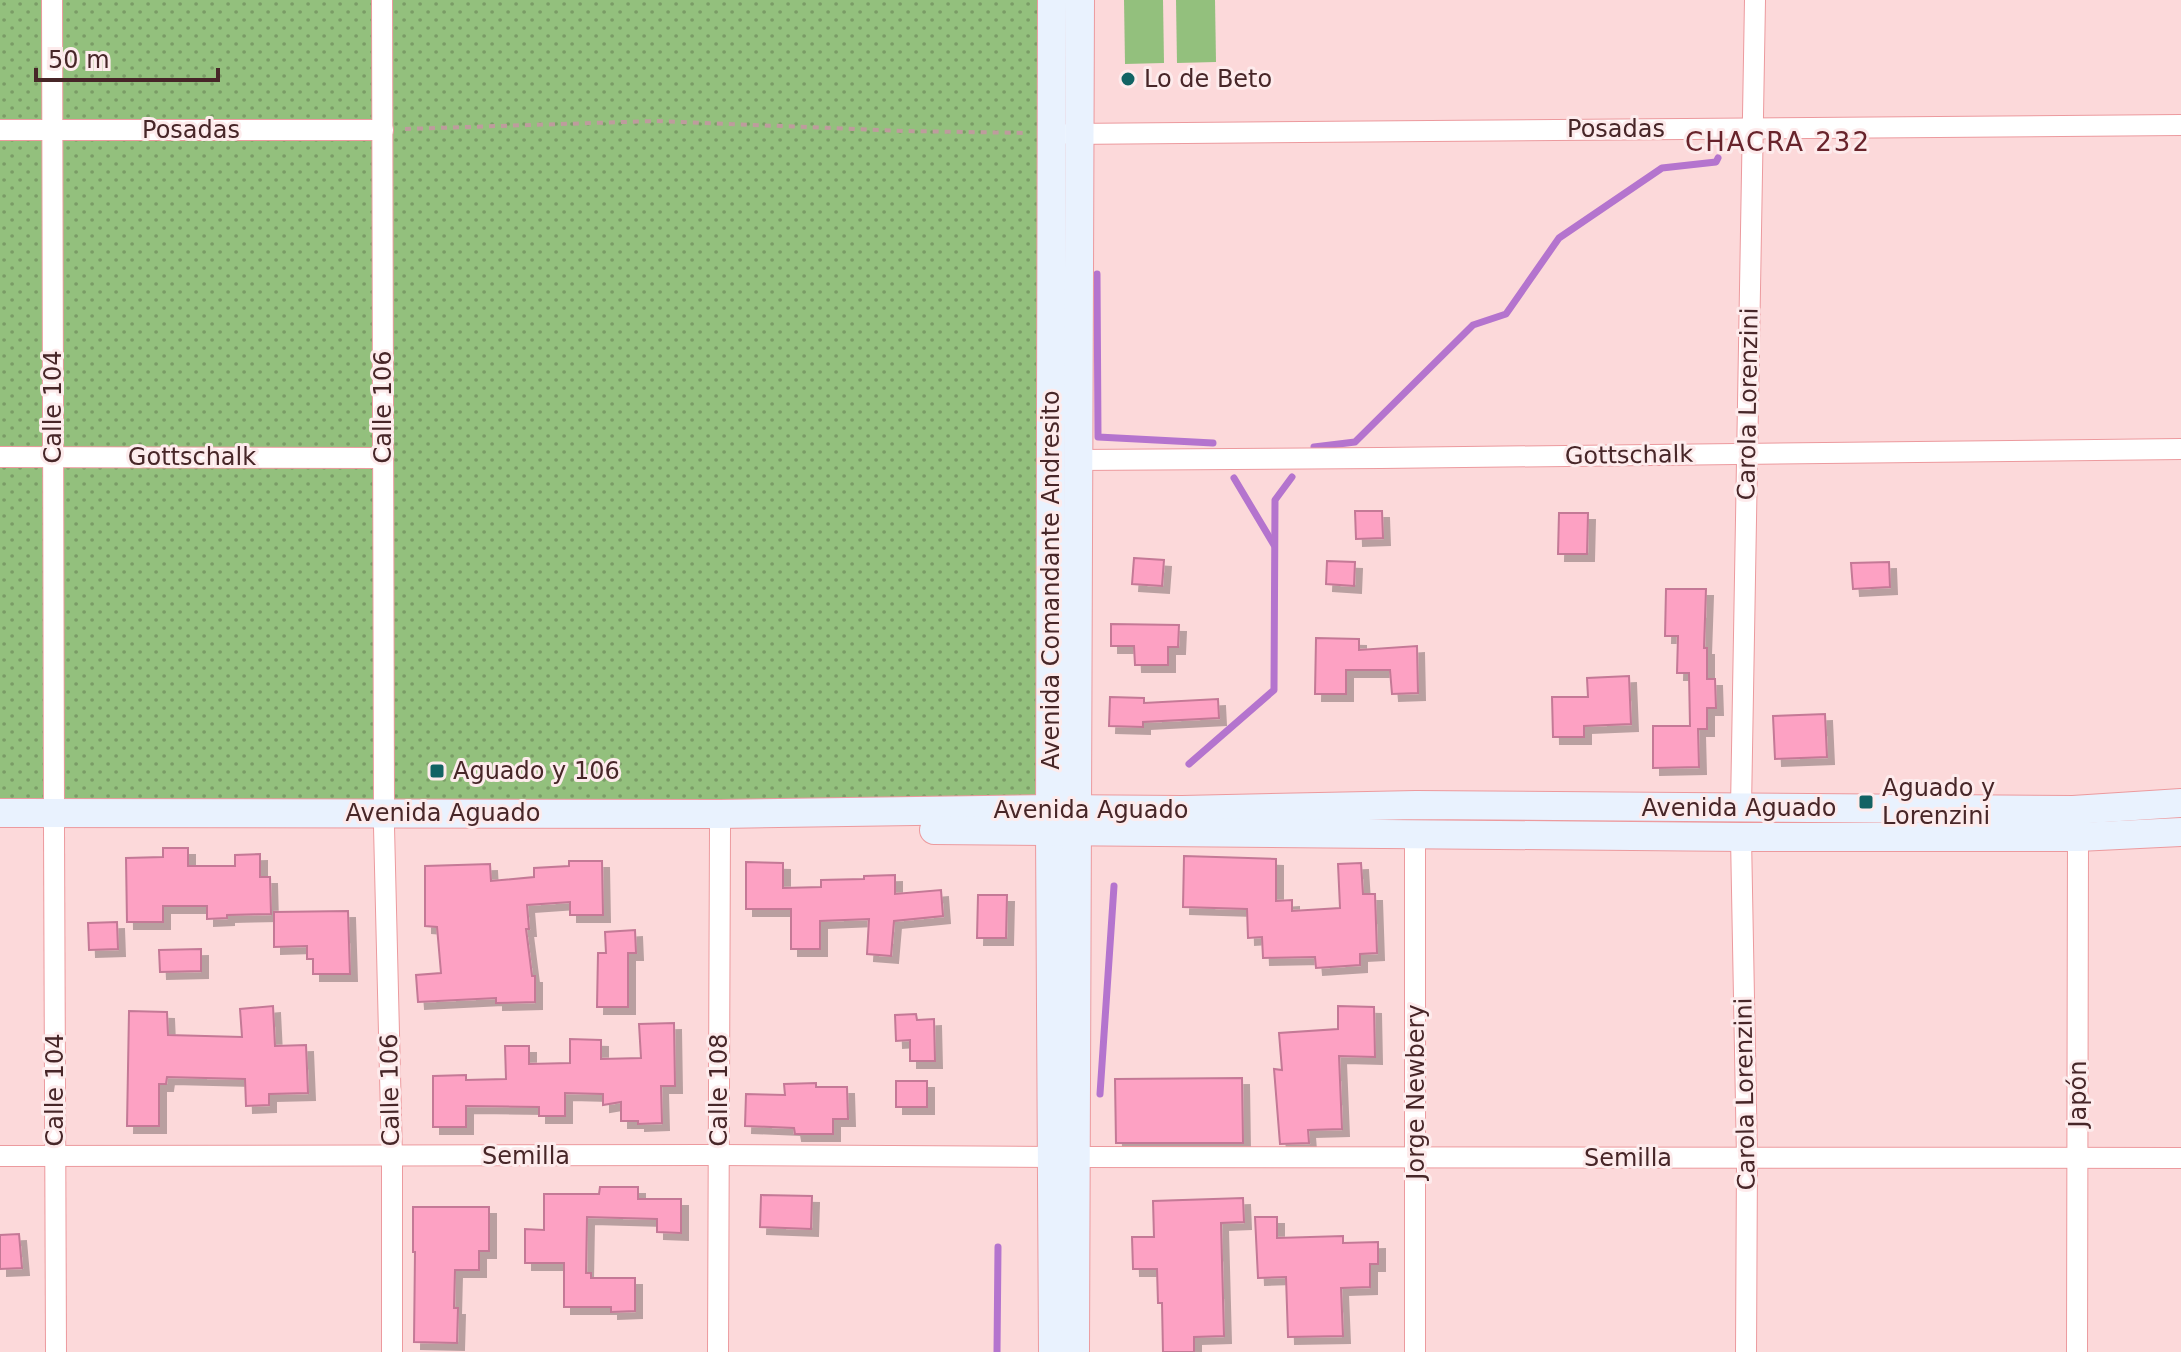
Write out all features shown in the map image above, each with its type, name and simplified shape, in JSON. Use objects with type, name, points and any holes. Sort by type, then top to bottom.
[{"type":"main road","name":"Avenida Comandante Andresito","points":[[1052,0],[1065,134],[1077,460],[1063,821]]},
{"type":"main road","name":"Avenida Comandante Andresito","points":[[1075,1352],[1064,1157],[1065,134],[1080,0]]},
{"type":"main road","name":"Avenida Aguado","points":[[0,813],[54,820],[384,821],[720,828],[1063,821],[1416,805],[2073,810],[2181,803]]},
{"type":"main road","name":"Avenida Aguado","points":[[384,821],[720,814],[1415,833],[2078,837],[2181,832]]},
{"type":"main road","name":"Avenida Aguado","points":[[0,827],[54,820]]},
{"type":"main road","name":"Avenida Comandante Andresito","points":[[1053,1352],[1064,1157]]},
{"type":"street","name":"Calle 104","points":[[52,0],[56,1352]]},
{"type":"street","name":"Calle 106","points":[[382,0],[384,821],[392,1157],[392,1352]]},
{"type":"street","name":"Carola Lorenzini","points":[[1741,808],[1755,0]]},
{"type":"street","name":"Posadas","points":[[1065,134],[2181,125]]},
{"type":"street","name":"Posadas","points":[[0,130],[383,130]]},
{"type":"street","name":"Gottschalk","points":[[1077,460],[2181,449]]},
{"type":"street","name":"Gottschalk","points":[[0,457],[383,458]]},
{"type":"street","name":"Calle 108","points":[[718,1352],[720,828]]},
{"type":"street","name":"Jorge Newbery","points":[[1415,833],[1415,1352]]},
{"type":"street","name":"Carola Lorenzini","points":[[1741,837],[1747,1158],[1746,1352]]},
{"type":"street","name":"Japón","points":[[2077,1352],[2078,837]]},
{"type":"street","name":"Semilla","points":[[0,1156],[2181,1158]]},
{"type":"path","points":[[383,130],[655,121],[1065,134]]},
{"type":"green space","points":[[0,0],[1044,0],[1039,808],[0,807]]},
{"type":"green space","points":[[1124,0],[1163,0],[1164,63],[1125,64]]},
{"type":"green space","points":[[1176,0],[1215,0],[1216,62],[1177,63]]},
{"type":"building","points":[[1355,511],[1382,511],[1383,538],[1356,539]]},
{"type":"building","points":[[1559,513],[1588,513],[1587,554],[1558,554]]},
{"type":"building","points":[[1134,558],[1164,560],[1162,586],[1132,584]]},
{"type":"building","points":[[1327,561],[1355,562],[1354,586],[1326,584]]},
{"type":"building","points":[[1889,562],[1890,587],[1853,589],[1851,563]]},
{"type":"building","points":[[1666,589],[1706,589],[1704,648],[1707,648],[1707,679],[1715,679],[1716,708],[1707,708],[1707,729],[1698,729],[1699,767],[1653,768],[1653,726],[1690,726],[1689,673],[1677,673],[1678,636],[1665,636]]},
{"type":"building","points":[[1111,624],[1179,625],[1178,647],[1168,647],[1168,665],[1135,665],[1134,646],[1111,646]]},
{"type":"building","points":[[1316,638],[1359,639],[1359,650],[1417,646],[1418,693],[1392,694],[1390,670],[1346,670],[1346,694],[1315,694]]},
{"type":"building","points":[[1629,676],[1631,724],[1584,726],[1584,737],[1553,737],[1552,697],[1588,697],[1587,678]]},
{"type":"building","points":[[1110,697],[1144,698],[1144,703],[1218,699],[1219,718],[1143,722],[1143,727],[1109,726]]},
{"type":"building","points":[[1825,714],[1827,757],[1775,759],[1773,716]]},
{"type":"building","points":[[163,848],[188,848],[188,866],[235,866],[235,855],[260,854],[260,877],[270,877],[271,914],[227,915],[227,918],[207,919],[207,906],[163,906],[163,922],[127,922],[126,858],[163,857]]},
{"type":"building","points":[[1184,856],[1276,859],[1276,901],[1292,900],[1292,911],[1340,908],[1338,864],[1361,863],[1363,894],[1375,894],[1377,953],[1360,954],[1360,965],[1316,968],[1315,957],[1263,958],[1262,937],[1248,938],[1247,909],[1183,907]]},
{"type":"building","points":[[569,861],[602,861],[603,915],[570,915],[570,902],[527,905],[529,929],[526,929],[532,976],[535,976],[535,1002],[496,1003],[496,998],[418,1002],[416,975],[441,973],[437,927],[425,926],[425,866],[490,864],[491,881],[534,877],[534,868],[569,866]]},
{"type":"building","points":[[746,862],[783,863],[783,888],[821,887],[821,880],[895,875],[895,894],[941,890],[943,916],[894,921],[891,956],[867,954],[869,919],[820,921],[820,949],[791,949],[791,909],[746,909]]},
{"type":"building","points":[[978,895],[1007,895],[1006,938],[977,938]]},
{"type":"building","points":[[348,911],[350,974],[313,974],[313,959],[307,959],[307,946],[274,947],[274,912]]},
{"type":"building","points":[[117,922],[118,949],[89,950],[88,923]]},
{"type":"building","points":[[635,930],[636,953],[628,953],[628,1007],[597,1007],[598,953],[606,953],[605,932]]},
{"type":"building","points":[[201,949],[201,971],[160,972],[159,950]]},
{"type":"building","points":[[273,1006],[275,1046],[306,1045],[308,1093],[269,1094],[269,1105],[246,1106],[245,1079],[167,1077],[166,1084],[159,1084],[159,1126],[127,1126],[129,1011],[167,1012],[168,1035],[242,1037],[240,1009]]},
{"type":"building","points":[[1338,1006],[1374,1007],[1375,1057],[1339,1056],[1342,1129],[1308,1130],[1309,1143],[1280,1144],[1274,1069],[1282,1070],[1279,1033],[1338,1029]]},
{"type":"building","points":[[916,1014],[917,1020],[934,1019],[935,1061],[910,1061],[910,1040],[896,1041],[895,1015]]},
{"type":"building","points":[[674,1023],[675,1086],[661,1086],[662,1123],[621,1121],[621,1102],[603,1105],[603,1094],[565,1093],[565,1116],[539,1116],[539,1107],[466,1106],[466,1127],[433,1127],[433,1076],[466,1075],[466,1080],[506,1079],[505,1046],[529,1046],[529,1064],[570,1063],[570,1039],[601,1040],[601,1059],[641,1058],[639,1024]]},
{"type":"building","points":[[1242,1078],[1243,1143],[1116,1143],[1115,1079]]},
{"type":"building","points":[[896,1081],[927,1081],[927,1107],[896,1107]]},
{"type":"building","points":[[816,1083],[816,1087],[847,1087],[848,1119],[833,1119],[833,1134],[795,1134],[794,1128],[745,1126],[746,1094],[785,1095],[784,1084]]},
{"type":"building","points":[[600,1187],[638,1187],[638,1199],[681,1199],[681,1233],[657,1232],[657,1219],[587,1217],[586,1273],[591,1273],[591,1278],[635,1278],[635,1311],[611,1312],[611,1307],[564,1307],[564,1263],[525,1263],[525,1229],[544,1230],[544,1194],[599,1194]]},
{"type":"building","points":[[761,1195],[812,1196],[811,1229],[760,1227]]},
{"type":"building","points":[[1243,1198],[1244,1222],[1221,1223],[1224,1336],[1194,1337],[1194,1352],[1163,1352],[1162,1303],[1158,1303],[1157,1269],[1133,1269],[1132,1237],[1154,1237],[1153,1201]]},
{"type":"building","points":[[413,1207],[489,1207],[489,1251],[479,1251],[479,1270],[455,1270],[457,1343],[414,1342]]},
{"type":"building","points":[[1255,1217],[1277,1217],[1277,1238],[1343,1236],[1343,1243],[1378,1242],[1378,1264],[1370,1264],[1370,1287],[1341,1288],[1343,1336],[1288,1337],[1286,1277],[1258,1278]]},
{"type":"building","points":[[19,1234],[22,1268],[0,1269],[0,1235]]},
{"type":"waterway","points":[[1314,447],[1355,442],[1473,325],[1506,314],[1559,238],[1662,168],[1716,162],[1718,158]]},
{"type":"waterway","points":[[1097,274],[1098,437],[1213,443]]},
{"type":"waterway","points":[[1189,764],[1274,690],[1275,500],[1292,477]]},
{"type":"waterway","points":[[1234,478],[1274,545]]},
{"type":"waterway","points":[[1100,1094],[1114,886]]},
{"type":"waterway","points":[[997,1352],[998,1247]]},
{"type":"place","name":"Lo de Beto","points":[[1128,79]]},
{"type":"place","name":"Aguado y 106","points":[[437,771]]},
{"type":"place","name":"Aguado y Lorenzini","points":[[1866,802]]},
{"type":"district","name":"CHACRA 232","points":[[1778,142]]}]
